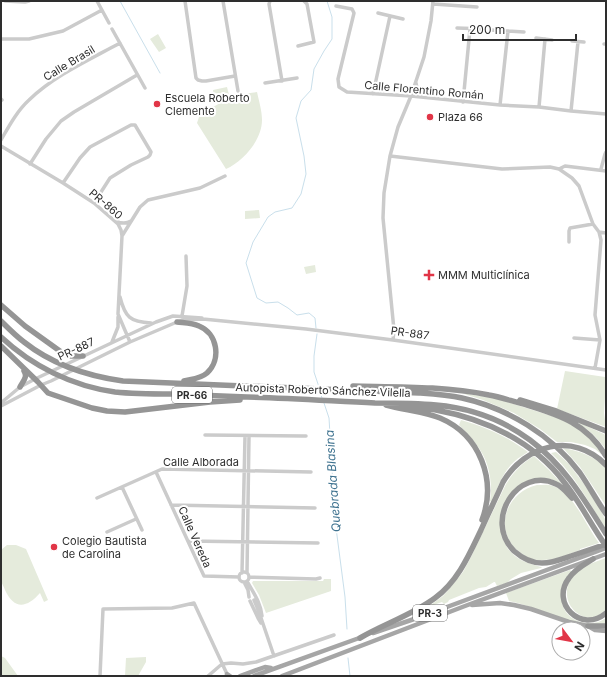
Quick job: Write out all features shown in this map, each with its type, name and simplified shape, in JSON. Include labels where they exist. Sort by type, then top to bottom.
[{"type":"highway","points":[[1,305],[25,326],[64,354],[71,356],[83,356]]},
{"type":"highway","name":"Autopista Roberto Sánchez Vilella","points":[[1,321],[24,342],[45,356],[68,368],[92,376],[123,381],[440,394],[484,404],[524,423],[542,435],[557,448],[579,472],[606,514]]},
{"type":"highway","points":[[174,383],[191,380],[207,373],[214,362],[216,353],[213,338],[205,329],[199,325],[177,322]]},
{"type":"highway","name":"Autopista Roberto Sánchez Vilella","points":[[1,337],[33,362],[55,374],[78,383],[100,389],[122,392],[436,405],[458,408],[488,417],[504,424],[543,450],[557,468],[572,481],[606,534]]},
{"type":"highway","points":[[1,346],[48,393],[92,408],[125,412],[266,397]]},
{"type":"highway","points":[[20,387],[26,376],[22,367]]},
{"type":"highway","points":[[341,390],[352,386],[433,388],[508,397],[534,403],[606,431]]},
{"type":"highway","points":[[489,395],[555,414],[574,423],[594,438],[606,456]]},
{"type":"highway","points":[[378,403],[435,410],[464,416],[497,429],[519,440],[557,468],[606,546],[556,561],[541,563],[528,560],[518,554],[510,546],[503,531],[502,523],[504,511],[510,497],[519,489],[534,482],[545,481],[553,483],[560,486],[586,515]]},
{"type":"highway","points":[[378,403],[441,418],[454,426],[469,439],[484,465],[488,487],[488,501],[477,538]]},
{"type":"highway","points":[[360,638],[409,614],[436,598],[457,576],[465,563],[505,479],[516,466],[530,454],[548,447],[568,445],[591,453],[606,465]]},
{"type":"highway","points":[[593,559],[578,569],[568,579],[564,588],[563,599],[570,611],[580,619],[595,619],[606,613]]},
{"type":"highway","points":[[591,626],[606,626]]},
{"type":"main road","name":"PR-3","points":[[254,676],[420,617],[606,546]]},
{"type":"main road","name":"PR-3","points":[[282,676],[464,606],[606,554]]},
{"type":"main road","points":[[464,606],[492,603],[514,605],[566,621]]},
{"type":"main road","points":[[591,628],[595,630],[606,631]]},
{"type":"main road","points":[[240,676],[265,667],[273,668]]},
{"type":"street","points":[[5,1],[29,1]]},
{"type":"street","points":[[97,1],[109,23]]},
{"type":"street","points":[[185,1],[196,78],[202,82],[234,76]]},
{"type":"street","points":[[223,1],[234,76],[238,91]]},
{"type":"street","points":[[270,1],[269,4],[282,81]]},
{"type":"street","points":[[298,46],[314,42],[307,4],[304,1]]},
{"type":"street","points":[[393,340],[394,330],[383,218],[384,193],[390,156],[398,127],[416,83],[424,57],[433,2],[477,7]]},
{"type":"street","name":"Calle Florentino Román","points":[[336,6],[352,10],[354,13],[338,79],[339,87],[347,92],[606,113]]},
{"type":"street","points":[[1,39],[29,39],[63,31],[102,10]]},
{"type":"street","points":[[378,13],[403,19]]},
{"type":"street","points":[[373,94],[390,16]]},
{"type":"street","points":[[457,28],[485,29]]},
{"type":"street","points":[[112,29],[145,88]]},
{"type":"street","points":[[463,102],[470,29]]},
{"type":"street","points":[[491,30],[524,32]]},
{"type":"street","points":[[500,105],[508,31]]},
{"type":"street","points":[[536,38],[552,40]]},
{"type":"street","points":[[539,107],[544,39]]},
{"type":"street","points":[[572,41],[584,42]]},
{"type":"street","points":[[571,111],[578,42]]},
{"type":"street","name":"Calle Brasil","points":[[1,140],[17,114],[28,101],[51,82],[120,43]]},
{"type":"street","points":[[30,164],[46,139],[61,121],[137,75]]},
{"type":"street","points":[[266,83],[297,78]]},
{"type":"street","points":[[416,83],[418,93],[423,98]]},
{"type":"street","points":[[63,183],[80,158],[90,148],[130,125],[135,125],[151,152],[150,155],[110,178],[94,203]]},
{"type":"street","name":"PR-860","points":[[1,146],[94,203],[118,224],[122,236],[118,314],[130,342]]},
{"type":"street","points":[[601,169],[606,152]]},
{"type":"street","points":[[390,156],[502,169],[550,167],[559,169],[572,178],[579,186],[593,224],[599,232],[601,240],[595,315],[600,340],[596,368]]},
{"type":"street","points":[[559,169],[565,166],[606,170]]},
{"type":"street","points":[[122,236],[140,207],[148,200],[200,188],[225,176]]},
{"type":"street","points":[[114,220],[124,224],[132,220]]},
{"type":"street","points":[[569,242],[570,228],[593,224]]},
{"type":"street","points":[[599,232],[606,233]]},
{"type":"street","points":[[600,248],[606,249]]},
{"type":"street","points":[[182,316],[187,286],[186,256]]},
{"type":"street","points":[[119,294],[122,305],[132,320],[137,322],[152,323]]},
{"type":"street","points":[[111,342],[118,327],[118,314]]},
{"type":"street","name":"PR-887","points":[[1,404],[20,387],[152,323],[173,316],[199,317],[211,320]]},
{"type":"street","name":"PR-887","points":[[1,404],[130,342],[183,320],[203,319],[306,329],[606,370]]},
{"type":"street","points":[[574,338],[600,340]]},
{"type":"street","points":[[205,434],[306,436]]},
{"type":"street","points":[[244,573],[247,436]]},
{"type":"street","name":"Calle Alborada","points":[[97,498],[162,469],[311,472]]},
{"type":"street","name":"Calle Vereda","points":[[156,472],[204,576],[239,577]]},
{"type":"street","points":[[122,487],[142,530]]},
{"type":"street","points":[[171,505],[315,508]]},
{"type":"street","points":[[107,532],[136,519]]},
{"type":"street","points":[[188,541],[318,543]]},
{"type":"street","points":[[244,573],[240,574],[239,577],[241,581],[245,582],[252,597],[258,618],[263,625]]},
{"type":"street","points":[[244,573],[249,575],[249,577],[320,578]]},
{"type":"street","points":[[245,582],[249,577]]},
{"type":"street","points":[[245,582],[252,597]]},
{"type":"street","points":[[252,597],[256,595],[262,611],[263,625],[274,656]]},
{"type":"street","points":[[100,676],[104,609],[172,608],[194,603],[228,675]]},
{"type":"street","points":[[208,676],[222,664],[243,664],[256,662],[334,635]]},
{"type":"green space","points":[[158,34],[166,48],[159,52],[150,39]]},
{"type":"green space","points":[[227,87],[229,95],[214,98],[213,90]]},
{"type":"green space","points":[[257,92],[262,117],[259,135],[245,156],[226,169],[197,123],[200,114],[235,95]]},
{"type":"green space","points":[[259,210],[260,218],[245,219],[245,211]]},
{"type":"green space","points":[[315,265],[316,272],[306,274],[304,267]]},
{"type":"green space","points":[[565,371],[605,377],[604,413],[606,427],[557,409]]},
{"type":"green space","points":[[461,393],[495,398],[558,418],[580,429],[596,444],[601,454],[595,449],[585,445],[571,442],[557,442],[540,429],[514,413],[483,400]]},
{"type":"green space","points":[[461,420],[496,433],[528,452],[507,470],[491,502],[491,486],[487,464],[476,444],[459,425]]},
{"type":"green space","points":[[578,422],[606,435],[606,450],[594,435]]},
{"type":"green space","points":[[563,448],[597,460],[606,468],[606,506],[580,467]]},
{"type":"green space","points":[[556,452],[568,463],[598,505],[606,521],[606,529],[574,479],[551,453]]},
{"type":"green space","points":[[534,456],[562,484],[551,479],[545,479],[522,484],[501,512],[500,525],[502,538],[508,549],[515,556],[528,563],[542,567],[521,573],[507,583],[497,586],[494,582],[486,587],[479,588],[449,600],[444,604],[442,602],[428,607],[443,596],[463,572],[506,484],[518,468]]},
{"type":"green space","points":[[537,485],[553,486],[567,495],[599,543],[549,560],[534,560],[524,555],[514,547],[508,537],[505,527],[506,516],[516,497],[525,490]]},
{"type":"green space","points":[[7,545],[16,545],[26,549],[48,600],[44,602],[40,593],[26,604],[21,605],[12,601],[1,581],[1,550]]},
{"type":"green space","points":[[606,558],[606,609],[597,616],[588,617],[579,615],[572,608],[568,600],[567,590],[571,579],[580,569]]},
{"type":"green space","points":[[570,570],[572,572],[562,602],[564,609],[568,614],[578,621],[571,621],[509,601],[506,593]]},
{"type":"green space","points":[[324,579],[331,579],[331,591],[266,613],[259,595],[252,583],[253,581],[323,581]]},
{"type":"green space","points":[[606,618],[606,624],[591,624],[591,623]]},
{"type":"green space","points":[[1,656],[5,658],[18,676],[1,676]]},
{"type":"green space","points":[[146,657],[146,662],[138,676],[125,676],[126,658]]},
{"type":"waterway","points":[[120,1],[160,73]]},
{"type":"waterway","name":"Quebrada Blasina","points":[[316,328],[315,318],[309,313],[297,315],[278,302],[266,303],[257,298],[246,263],[253,242],[268,217],[275,212],[292,208],[301,194],[306,174],[296,118],[301,101],[311,90],[314,69],[332,39],[332,17],[327,1]]},
{"type":"waterway","name":"Quebrada Blasina","points":[[317,334],[314,356],[314,372],[319,387]]},
{"type":"waterway","name":"Quebrada Blasina","points":[[320,392],[322,398]]},
{"type":"waterway","name":"Quebrada Blasina","points":[[324,403],[329,418],[335,520],[345,597],[347,629]]},
{"type":"waterway","name":"Quebrada Blasina","points":[[348,658],[350,676]]},
{"type":"place","name":"Escuela Roberto Clemente","points":[[157,104]]},
{"type":"place","name":"Plaza 66","points":[[430,117]]},
{"type":"place","name":"MMM Multiclínica","points":[[429,275]]},
{"type":"place","name":"Colegio Bautista de Carolina","points":[[54,547]]}]
